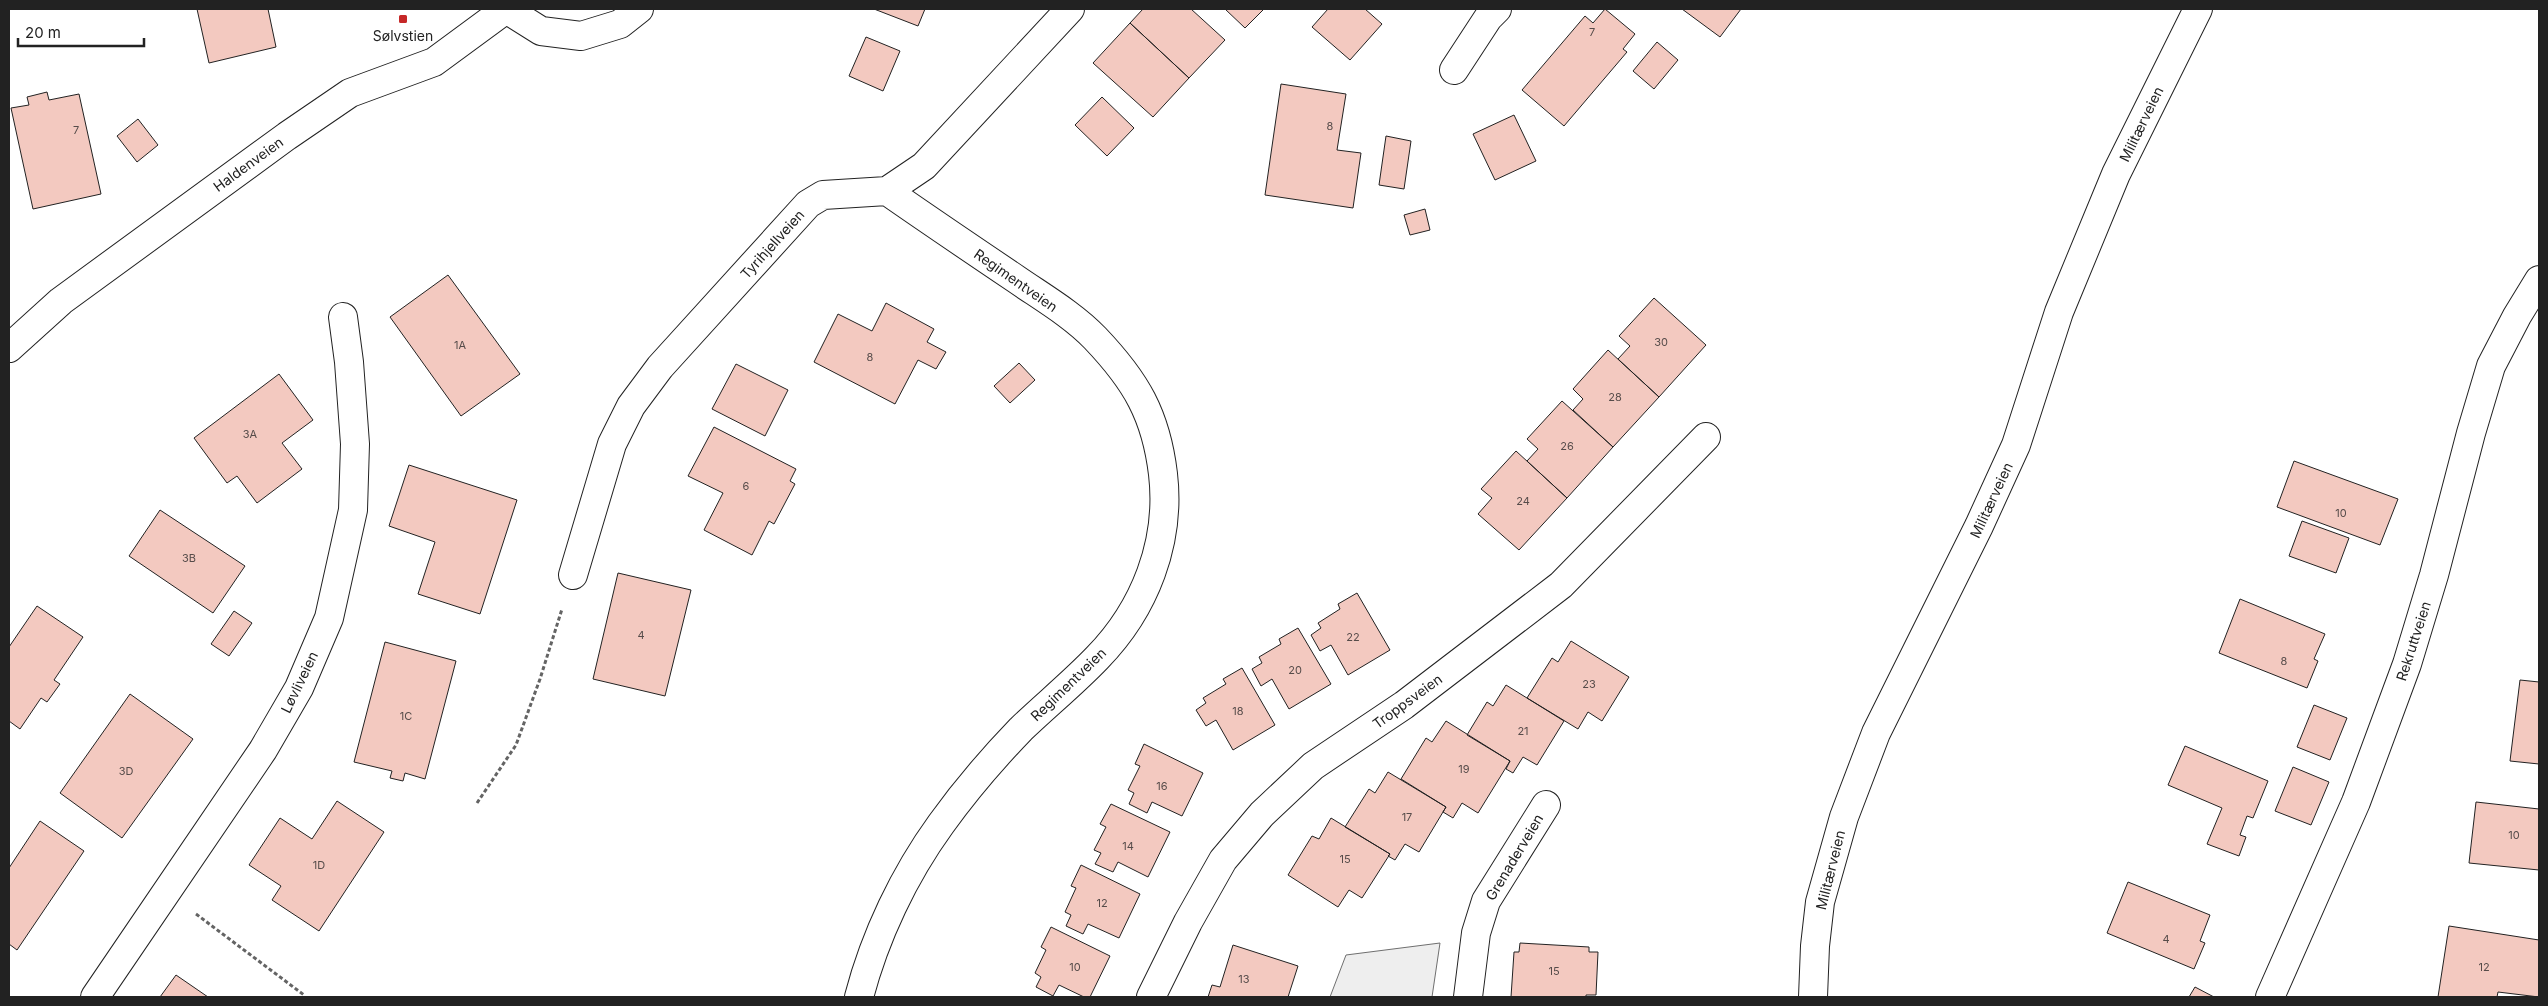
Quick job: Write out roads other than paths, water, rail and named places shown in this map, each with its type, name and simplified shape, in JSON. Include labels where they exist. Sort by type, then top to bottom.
[{"type":"street","points":[[506,9],[541,31],[581,36],[620,24],[639,9]]},
{"type":"street","name":"Haldenveien","points":[[9,348],[61,301],[303,125],[350,93],[434,62],[506,9]]},
{"type":"street","points":[[887,191],[924,166],[1070,9]]},
{"type":"street","points":[[1454,70],[1488,18],[1497,9]]},
{"type":"street","name":"Militærveien","points":[[1813,997],[1815,946],[1820,902],[1844,817],[1869,752],[2016,445],[2059,312],[2112,184],[2198,9]]},
{"type":"street","name":"Tyrihjellveien","points":[[573,575],[612,444],[631,406],[660,367],[808,204],[823,195],[887,191]]},
{"type":"street","name":"Regimentveien","points":[[859,997],[883,930],[911,869],[941,823],[1019,731],[1099,657],[1127,620],[1150,579],[1161,542],[1166,498],[1160,447],[1147,406],[1122,369],[1093,336],[1053,305],[887,191]]},
{"type":"street","name":"Rekruttveien","points":[[2270,997],[2356,802],[2407,664],[2434,575],[2471,433],[2491,366],[2517,316],[2539,280]]},
{"type":"street","name":"Løvliveien","points":[[95,997],[263,750],[300,688],[329,618],[354,510],[355,444],[350,362],[343,317]]},
{"type":"street","name":"Troppsveien","points":[[1151,997],[1188,922],[1223,860],[1262,814],[1313,766],[1404,705],[1561,585],[1706,437]]},
{"type":"street","name":"Grenaderveien","points":[[1468,997],[1476,934],[1486,901],[1546,805]]},
{"type":"place","name":"Sølvstien","points":[[403,19]]}]
